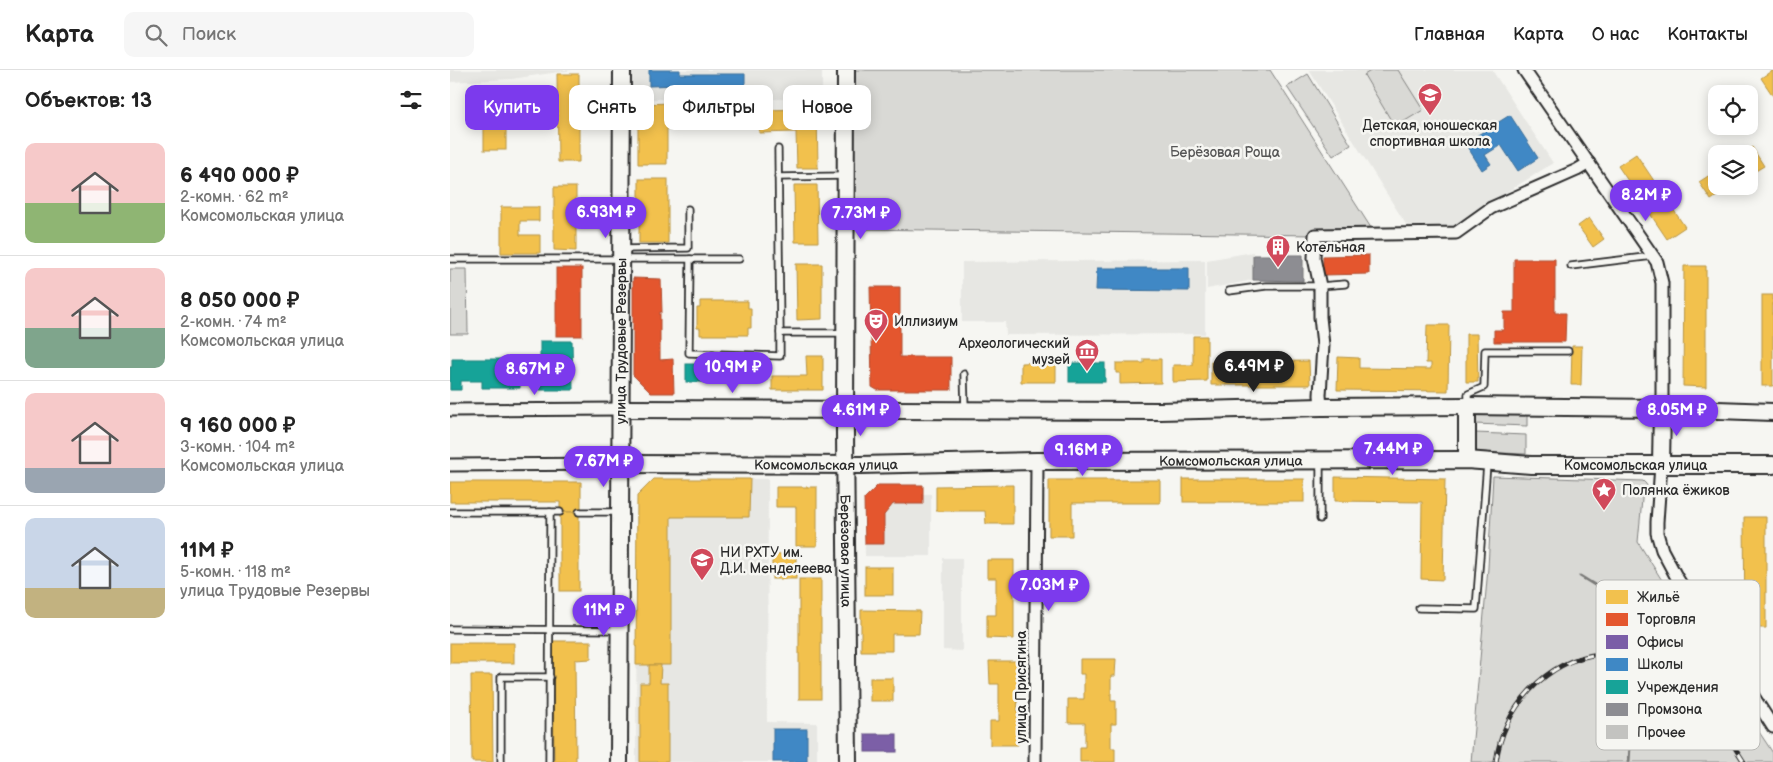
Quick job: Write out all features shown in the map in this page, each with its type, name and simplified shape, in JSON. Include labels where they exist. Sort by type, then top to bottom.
[{"type":"main road","name":"улица Трудовые Резервы","points":[[618,762],[622,70]]},
{"type":"main road","name":"Берёзовая улица","points":[[846,70],[848,762]]},
{"type":"main road","points":[[620,408],[1160,411],[1468,406],[1662,408],[1773,412]]},
{"type":"main road","points":[[1466,460],[1468,406]]},
{"type":"main road","points":[[1661,465],[1662,408]]},
{"type":"main road","name":"Комсомольская улица","points":[[620,464],[846,465],[1466,460],[1531,464],[1773,465]]},
{"type":"street","points":[[1524,70],[1657,262],[1662,283],[1662,408]]},
{"type":"street","points":[[1321,407],[1323,346],[1320,317],[1320,286],[1314,258],[1315,235],[1456,233],[1491,208],[1589,163]]},
{"type":"street","points":[[450,410],[620,408]]},
{"type":"street","name":"улица Присягина","points":[[1035,762],[1037,462]]},
{"type":"street","name":"Комсомольская улица","points":[[450,465],[620,464]]},
{"type":"street","points":[[1661,465],[1658,533],[1662,550],[1678,580]]},
{"type":"street","points":[[1760,707],[1773,727]]},
{"type":"lane","points":[[690,259],[689,353],[780,356],[778,149]]},
{"type":"lane","points":[[778,178],[846,176]]},
{"type":"lane","points":[[450,259],[622,254],[688,248],[688,208]]},
{"type":"lane","points":[[622,254],[690,259],[739,260]]},
{"type":"lane","points":[[1571,266],[1653,256]]},
{"type":"lane","points":[[1229,291],[1266,286],[1345,284]]},
{"type":"lane","points":[[780,333],[846,333]]},
{"type":"lane","points":[[1468,406],[1468,394],[1484,387],[1485,351],[1568,352]]},
{"type":"lane","points":[[964,374],[965,411]]},
{"type":"lane","points":[[1320,460],[1320,519]]},
{"type":"lane","points":[[1419,608],[1476,610],[1487,462]]},
{"type":"lane","points":[[450,512],[560,512]]},
{"type":"lane","points":[[550,512],[550,762]]},
{"type":"lane","points":[[579,512],[620,512]]},
{"type":"lane","points":[[450,629],[619,630]]},
{"type":"lane","points":[[501,762],[501,677],[550,677]]},
{"type":"shaded area","points":[[450,70],[573,70],[511,79],[450,82]]},
{"type":"shaded area","points":[[627,70],[822,70],[822,85],[783,85],[783,99],[773,99],[773,85],[664,85],[664,99],[654,99],[654,85],[627,85]]},
{"type":"shaded area","name":"Детская, юношеская спортивная школа","points":[[1309,70],[1492,70],[1553,163],[1452,227],[1407,226]]},
{"type":"shaded area","points":[[1253,252],[1253,280],[1207,289],[1207,260]]},
{"type":"shaded area","points":[[1205,260],[1205,334],[1006,335],[1005,322],[962,322],[962,262]]},
{"type":"shaded area","name":"НИ РХТУ им. Д.И. Менделеева","points":[[654,479],[768,479],[767,722],[817,723],[817,762],[636,762],[637,496]]},
{"type":"shaded area","points":[[878,485],[923,485],[923,494],[931,494],[931,556],[865,556],[864,499]]},
{"type":"shaded area","points":[[943,558],[962,558],[962,651],[943,650]]},
{"type":"green space","name":"Берёзовая Роща","points":[[850,70],[1270,70],[1373,231],[1315,235],[851,229],[850,130],[871,130],[871,85],[850,85]]},
{"type":"green space","points":[[1372,70],[1398,70],[1423,110],[1395,127],[1364,75]]},
{"type":"green space","points":[[1308,74],[1351,145],[1333,156],[1287,87]]},
{"type":"green space","points":[[450,269],[467,269],[468,334],[450,334]]},
{"type":"green space","points":[[1481,412],[1527,413],[1527,426],[1474,424],[1474,415]]},
{"type":"green space","points":[[1475,433],[1526,435],[1526,454],[1477,452],[1475,450]]},
{"type":"green space","points":[[1493,476],[1643,481],[1647,486],[1643,489],[1638,542],[1662,580],[1596,580],[1596,750],[1760,750],[1760,733],[1773,753],[1773,762],[1471,762],[1488,568]]},
{"type":"building: Жильё","points":[[1773,70],[1773,96],[1761,78]]},
{"type":"building: Жильё","points":[[557,74],[579,74],[579,85],[569,85],[569,130],[579,130],[579,162],[558,162],[559,85],[557,85]]},
{"type":"building: Жильё","points":[[664,103],[664,130],[667,130],[667,164],[638,164],[638,130],[654,130],[654,104]]},
{"type":"building: Жильё","points":[[773,110],[783,110],[783,130],[817,130],[818,168],[797,168],[796,132],[759,133],[759,130],[773,130]]},
{"type":"building: Жильё","points":[[484,130],[506,130],[506,150],[484,150]]},
{"type":"building: Жильё","points":[[1636,154],[1685,227],[1667,239],[1618,166]]},
{"type":"building: Жильё","points":[[1758,156],[1764,166],[1758,170]]},
{"type":"building: Жильё","points":[[1708,176],[1708,195],[1718,195],[1711,200],[1699,182]]},
{"type":"building: Жильё","points":[[639,179],[668,179],[668,243],[639,243]]},
{"type":"building: Жильё","points":[[794,185],[817,185],[818,242],[795,242]]},
{"type":"building: Жильё","points":[[554,187],[576,187],[576,251],[554,250]]},
{"type":"building: Жильё","points":[[501,207],[539,207],[539,221],[520,221],[520,235],[540,235],[540,253],[501,253]]},
{"type":"building: Жильё","points":[[1589,218],[1604,239],[1593,247],[1578,226]]},
{"type":"building: Жильё","points":[[796,264],[822,264],[822,319],[797,320]]},
{"type":"building: Жильё","points":[[1684,266],[1706,266],[1706,387],[1683,386]]},
{"type":"building: Жильё","points":[[1762,295],[1773,295],[1773,386],[1762,386]]},
{"type":"building: Жильё","points":[[700,301],[748,301],[748,308],[751,308],[751,328],[748,328],[748,335],[700,335],[700,328],[697,328],[697,308],[700,308]]},
{"type":"building: Жильё","points":[[1427,325],[1449,325],[1448,391],[1337,390],[1338,357],[1359,358],[1359,368],[1431,369],[1431,363],[1426,363]]},
{"type":"building: Жильё","points":[[1466,334],[1477,334],[1478,382],[1466,382]]},
{"type":"building: Жильё","points":[[1193,336],[1207,336],[1207,381],[1173,382],[1173,365],[1193,365]]},
{"type":"building: Жильё","points":[[1572,346],[1582,346],[1581,385],[1571,385]]},
{"type":"building: Жильё","points":[[806,356],[823,356],[823,390],[772,390],[772,376],[807,376]]},
{"type":"building: Жильё","points":[[1144,359],[1161,359],[1161,383],[1120,384],[1120,373],[1116,373],[1116,363],[1144,363]]},
{"type":"building: Жильё","points":[[1309,361],[1310,385],[1211,385],[1211,362]]},
{"type":"building: Жильё","points":[[1056,362],[1056,382],[1021,382],[1021,363]]},
{"type":"building: Жильё","points":[[1335,477],[1445,479],[1443,580],[1421,579],[1422,502],[1335,501]]},
{"type":"building: Жильё","points":[[654,479],[750,479],[749,517],[671,517],[671,665],[636,665],[637,496]]},
{"type":"building: Жильё","points":[[1183,479],[1304,479],[1304,502],[1183,502]]},
{"type":"building: Жильё","points":[[1049,480],[1160,480],[1160,503],[1072,503],[1072,536],[1049,536]]},
{"type":"building: Жильё","points":[[450,482],[581,482],[581,512],[560,512],[560,502],[450,502]]},
{"type":"building: Жильё","points":[[1013,485],[1013,524],[986,524],[985,511],[936,511],[936,486]]},
{"type":"building: Жильё","points":[[776,487],[817,487],[817,546],[796,546],[796,507],[776,507]]},
{"type":"building: Жильё","points":[[560,512],[579,512],[579,591],[560,591]]},
{"type":"building: Жильё","points":[[1744,517],[1766,517],[1766,628],[1760,628],[1760,580],[1745,580]]},
{"type":"building: Жильё","points":[[772,554],[796,554],[796,579],[772,579]]},
{"type":"building: Жильё","points":[[987,560],[1014,560],[1014,639],[987,638],[987,615],[996,615],[996,578],[987,578]]},
{"type":"building: Жильё","points":[[865,567],[893,567],[893,595],[865,595]]},
{"type":"building: Жильё","points":[[799,579],[821,579],[821,699],[799,699]]},
{"type":"building: Жильё","points":[[861,610],[920,611],[919,634],[892,634],[892,651],[861,651]]},
{"type":"building: Жильё","points":[[553,641],[591,641],[591,659],[575,660],[576,762],[554,762]]},
{"type":"building: Жильё","points":[[450,643],[514,643],[514,663],[450,663]]},
{"type":"building: Жильё","points":[[1080,659],[1116,659],[1115,676],[1111,676],[1111,701],[1116,701],[1116,724],[1111,724],[1111,748],[1115,748],[1115,762],[1080,762],[1080,747],[1085,747],[1085,723],[1068,723],[1068,699],[1084,699],[1084,674],[1080,674]]},
{"type":"building: Жильё","points":[[989,661],[1017,661],[1018,745],[990,745],[990,721],[999,721],[999,684],[990,684]]},
{"type":"building: Жильё","points":[[649,665],[661,665],[660,683],[668,683],[668,762],[640,762],[640,683],[649,683]]},
{"type":"building: Жильё","points":[[471,675],[492,675],[493,762],[472,762]]},
{"type":"building: Жильё","points":[[870,678],[893,678],[893,701],[870,701]]},
{"type":"building: Торговля","points":[[1369,255],[1369,274],[1323,275],[1323,256]]},
{"type":"building: Торговля","points":[[1514,259],[1555,259],[1555,313],[1566,313],[1565,342],[1494,342],[1494,330],[1504,330],[1504,312],[1514,312]]},
{"type":"building: Торговля","points":[[556,268],[582,268],[582,336],[556,336]]},
{"type":"building: Торговля","points":[[633,278],[661,279],[660,360],[673,359],[674,393],[651,393],[633,375]]},
{"type":"building: Торговля","points":[[870,287],[900,287],[900,357],[951,357],[951,390],[877,390],[872,387]]},
{"type":"building: Торговля","points":[[878,485],[923,485],[923,504],[893,504],[884,515],[884,544],[865,544],[864,499]]},
{"type":"building: Офисы","points":[[865,734],[897,734],[897,752],[865,752]]},
{"type":"building: Школы","points":[[649,70],[680,70],[680,74],[745,74],[745,85],[649,85]]},
{"type":"building: Школы","points":[[1510,115],[1538,158],[1518,171],[1501,145],[1485,155],[1491,164],[1482,170],[1465,143]]},
{"type":"building: Школы","points":[[1097,268],[1189,268],[1189,291],[1096,290]]},
{"type":"building: Школы","points":[[773,729],[807,729],[807,762],[773,762]]},
{"type":"building: Учреждения","points":[[540,341],[572,341],[573,390],[540,390],[540,381],[520,381],[520,388],[482,388],[482,381],[461,381],[461,390],[450,390],[452,359],[540,359]]},
{"type":"building: Учреждения","name":"Археологический музей","points":[[1069,363],[1105,363],[1105,382],[1069,382]]},
{"type":"building: Учреждения","points":[[686,364],[750,364],[750,382],[686,382]]},
{"type":"building: Промзона","name":"Котельная","points":[[1253,255],[1303,255],[1303,281],[1253,280]]},
{"type":"waterway","points":[[1580,576],[1596,586]]},
{"type":"waterway","points":[[1629,762],[1630,750]]},
{"type":"railway","points":[[1496,762],[1500,742],[1507,724],[1517,706],[1530,690],[1562,666],[1580,658],[1596,655]]},
{"type":"railway","points":[[1736,750],[1744,762]]},
{"type":"place","name":"Детская, юношеская спортивная школа","points":[[1430,116]]},
{"type":"place","name":"Котельная","points":[[1278,268]]},
{"type":"place","name":"Иллизиум","points":[[876,342]]},
{"type":"place","name":"Археологический музей","points":[[1087,372]]},
{"type":"place","name":"Полянка ёжиков","points":[[1604,511]]},
{"type":"place","name":"НИ РХТУ им. Д.И. Менделеева","points":[[702,581]]}]
